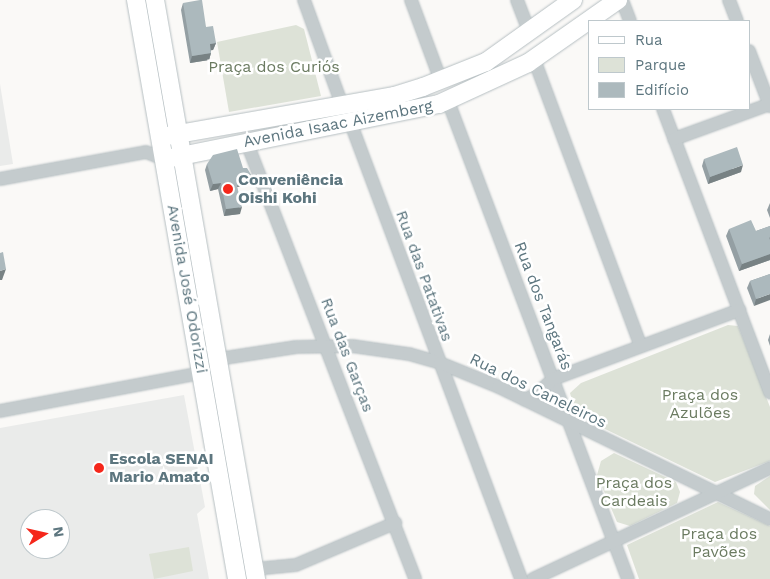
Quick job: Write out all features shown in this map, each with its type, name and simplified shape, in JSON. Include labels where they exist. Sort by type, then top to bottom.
[{"type":"main road","name":"Avenida José Odorizzi","points":[[136,0],[237,579]]},
{"type":"main road","name":"Avenida José Odorizzi","points":[[155,0],[256,576]]},
{"type":"main road","name":"Avenida Isaac Aizemberg","points":[[159,138],[394,96],[441,81],[486,62],[573,0]]},
{"type":"main road","name":"Avenida Isaac Aizemberg","points":[[590,20],[618,0]]},
{"type":"main road","name":"Avenida Isaac Aizemberg","points":[[164,159],[351,124],[448,101],[534,59],[588,21]]},
{"type":"street","points":[[304,0],[342,105]]},
{"type":"street","points":[[410,0],[441,81]]},
{"type":"street","points":[[517,0],[529,32]]},
{"type":"street","points":[[622,0],[630,20]]},
{"type":"street","points":[[729,0],[738,20]]},
{"type":"street","points":[[674,139],[770,105],[750,54]]},
{"type":"street","points":[[534,59],[641,346]]},
{"type":"street","name":"Rua dos Tangarás","points":[[448,101],[628,579]]},
{"type":"street","points":[[663,110],[770,392]]},
{"type":"street","name":"Rua das Patativas","points":[[351,124],[521,579]]},
{"type":"street","points":[[146,152],[159,138]]},
{"type":"street","name":"Rua das Garças","points":[[247,143],[415,579]]},
{"type":"street","points":[[0,179],[146,152],[164,159]]},
{"type":"street","points":[[525,400],[536,394],[553,379],[740,310]]},
{"type":"street","name":"Rua dos Caneleiros","points":[[218,358],[324,345],[376,349],[440,363],[525,400],[770,519]]},
{"type":"street","points":[[0,411],[202,373]]},
{"type":"street","points":[[533,579],[770,468]]},
{"type":"street","points":[[256,576],[296,564],[395,523]]},
{"type":"shaded area","points":[[0,84],[13,164],[0,166]]},
{"type":"shaded area","name":"Escola SENAI Mario Amato","points":[[184,395],[205,507],[197,514],[209,579],[0,579],[0,428]]},
{"type":"green space","name":"Praça dos Curiós","points":[[296,25],[304,29],[321,96],[229,112],[217,42]]},
{"type":"green space","name":"Praça dos Azulões","points":[[728,325],[738,326],[770,407],[770,461],[715,482],[576,415],[570,393],[581,383]]},
{"type":"green space","name":"Praça dos Cardeais","points":[[614,453],[676,482],[680,492],[677,503],[630,526],[617,522],[597,475],[601,461]]},
{"type":"green space","points":[[770,476],[770,510],[754,494],[755,486]]},
{"type":"green space","name":"Praça dos Pavões","points":[[718,502],[770,526],[770,579],[639,579],[627,545]]},
{"type":"green space","points":[[189,547],[193,571],[154,579],[149,554]]},
{"type":"building","points":[[202,0],[206,27],[213,26],[216,43],[210,44],[211,53],[192,56],[183,3]]},
{"type":"building","points":[[737,147],[743,165],[710,177],[704,159]]},
{"type":"building","points":[[237,149],[243,168],[247,168],[253,178],[240,180],[237,186],[242,207],[226,209],[221,183],[213,184],[207,164],[213,155]]},
{"type":"building","points":[[751,220],[756,231],[770,226],[770,254],[742,264],[729,229]]},
{"type":"building","points":[[3,252],[6,269],[0,271],[0,253]]},
{"type":"building","points":[[770,274],[770,294],[756,299],[750,281]]},
{"type":"place","name":"Conveniência Oishi Kohi","points":[[228,189]]},
{"type":"place","name":"Escola SENAI Mario Amato","points":[[99,468]]}]
